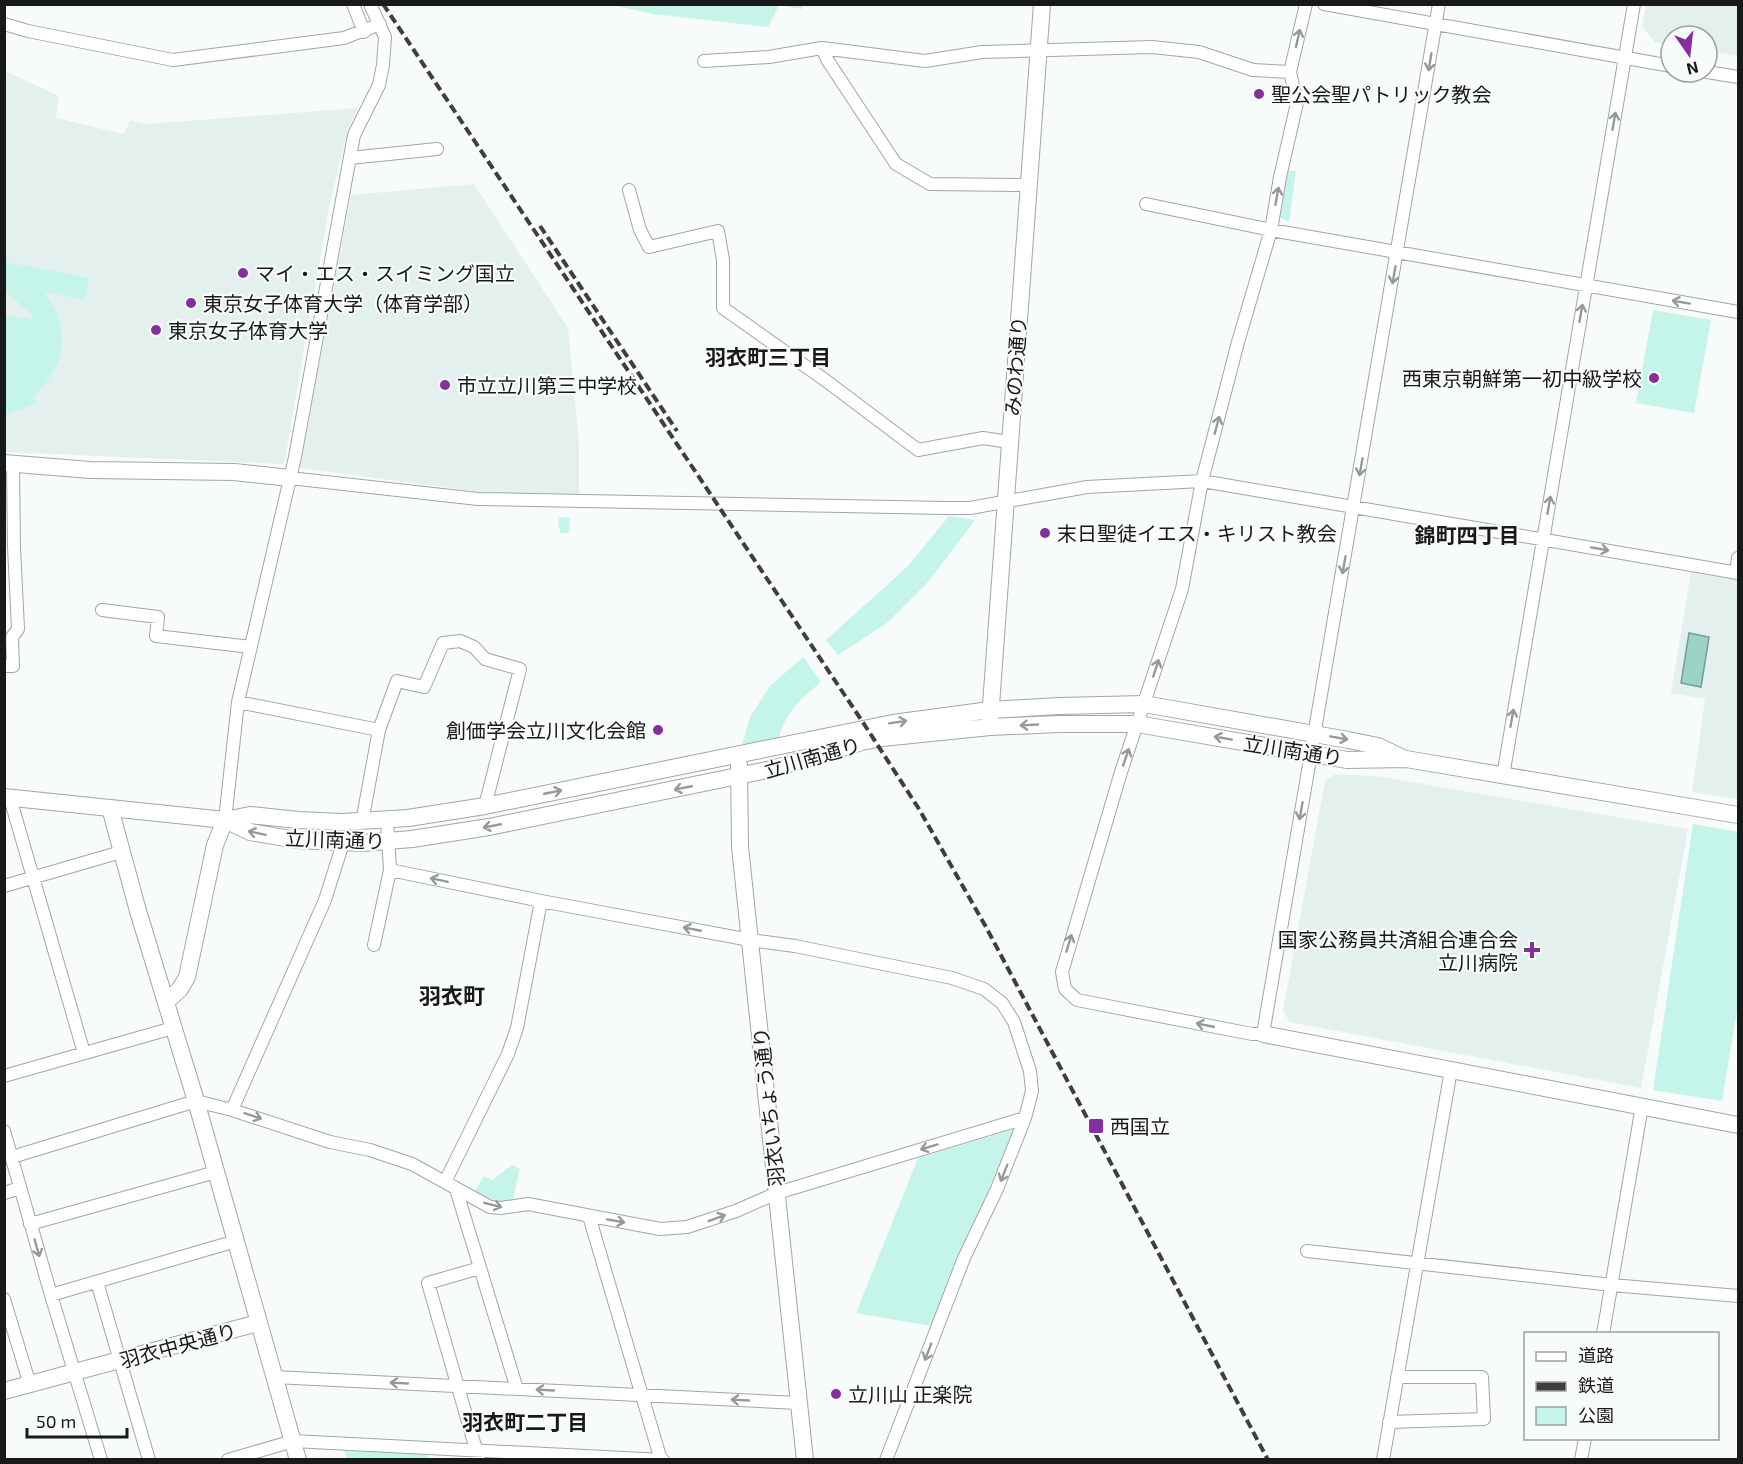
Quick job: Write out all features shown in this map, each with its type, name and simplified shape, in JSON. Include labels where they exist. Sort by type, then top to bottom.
[{"type":"street","points":[[353,4],[364,32]]},
{"type":"street","points":[[167,1001],[180,989],[187,977],[215,845],[225,820],[238,702],[290,478],[316,349],[354,135],[379,85],[386,47],[385,37],[370,4]]},
{"type":"street","name":"みのわ通り","points":[[990,727],[1042,4]]},
{"type":"street","points":[[1306,4],[1290,72],[1297,104],[1280,177],[1271,230],[1238,342],[1202,482],[1182,589],[1137,724],[1062,967],[1065,989],[1077,1000],[1089,1004],[1252,1034],[1263,1034],[1738,1125]]},
{"type":"street","points":[[1324,4],[1659,64]]},
{"type":"street","points":[[1263,1034],[1439,4]]},
{"type":"street","points":[[1503,776],[1634,4]]},
{"type":"street","points":[[4,24],[172,60],[344,38],[380,24]]},
{"type":"street","points":[[704,61],[769,57],[822,48],[925,61],[982,52],[1119,47],[1174,48],[1199,52],[1253,70],[1290,72]]},
{"type":"street","points":[[822,48],[828,61],[896,164],[930,184],[1028,185]]},
{"type":"street","points":[[1719,74],[1738,77]]},
{"type":"street","points":[[350,158],[437,148]]},
{"type":"street","points":[[629,190],[640,230],[649,247],[718,231],[723,260],[723,308],[825,380],[918,450],[983,438],[1009,442]]},
{"type":"street","points":[[1146,204],[1271,230],[1738,312]]},
{"type":"street","points":[[4,666],[13,666],[12,637],[18,629],[9,464],[90,470],[234,472],[478,499],[946,508],[970,508],[1087,486],[1202,482],[1737,573],[1738,558]]},
{"type":"street","points":[[102,610],[158,617],[156,636],[251,647]]},
{"type":"street","points":[[362,822],[379,730],[397,681],[424,687],[443,642],[460,641],[474,647],[485,660],[520,669],[485,806]]},
{"type":"street","points":[[238,702],[379,730]]},
{"type":"street","name":"立川南通り","points":[[7,798],[225,820],[250,815],[298,820],[362,822],[387,820],[485,806],[893,723],[990,710],[1059,706],[1144,704],[1378,746],[1406,759]]},
{"type":"street","name":"立川南通り","points":[[225,820],[250,832],[296,840],[343,843],[388,841],[489,827],[772,770],[862,742],[897,736],[990,727],[1059,724],[1137,724],[1347,760],[1406,759],[1738,815]]},
{"type":"street","name":"羽衣いちょう通り","points":[[738,755],[740,847],[805,1460]]},
{"type":"street","points":[[7,798],[84,1053]]},
{"type":"street","points":[[110,808],[258,1323]]},
{"type":"street","points":[[374,945],[390,870],[387,820]]},
{"type":"street","points":[[232,1110],[326,900],[343,843]]},
{"type":"street","points":[[4,886],[121,852]]},
{"type":"street","points":[[390,870],[942,976],[984,989],[1002,1003],[1014,1022],[1030,1071],[1032,1091],[1025,1118],[997,1189],[964,1258],[886,1460]]},
{"type":"street","points":[[445,1182],[508,1054],[517,1028],[542,901]]},
{"type":"street","points":[[4,1076],[173,1028]]},
{"type":"street","points":[[1383,1460],[1451,1070]]},
{"type":"street","points":[[12,1157],[196,1101],[232,1110],[330,1142],[370,1150],[412,1164],[489,1206],[501,1208],[528,1204],[660,1229],[687,1227],[736,1211],[777,1192],[1025,1118]]},
{"type":"street","points":[[1603,1332],[1642,1107]]},
{"type":"street","points":[[4,1131],[101,1460]]},
{"type":"street","points":[[30,1224],[216,1172]]},
{"type":"street","points":[[4,1193],[20,1188]]},
{"type":"street","points":[[456,1189],[517,1389]]},
{"type":"street","points":[[228,1460],[293,1441],[477,1455],[661,1459],[589,1216]]},
{"type":"street","points":[[51,1295],[236,1241]]},
{"type":"street","points":[[1307,1251],[1612,1285],[1738,1296]]},
{"type":"street","points":[[477,1455],[428,1283],[480,1268]]},
{"type":"street","points":[[97,1282],[149,1460]]},
{"type":"street","points":[[4,1299],[30,1385]]},
{"type":"street","name":"羽衣中央通り","points":[[4,1391],[258,1323],[298,1460]]},
{"type":"street","points":[[274,1377],[799,1402]]},
{"type":"street","points":[[1389,1422],[1484,1419],[1482,1377],[1397,1377]]},
{"type":"street","points":[[1581,1460],[1585,1440]]},
{"type":"shaded area","points":[[1646,5],[1738,5],[1738,56],[1719,53],[1719,24],[1659,24],[1659,43],[1655,42],[1642,26]]},
{"type":"shaded area","name":"東京女子体育大学","points":[[5,71],[59,96],[56,118],[124,134],[130,120],[147,124],[358,108],[347,132],[329,208],[284,464],[5,452]]},
{"type":"shaded area","name":"市立立川第三中学校","points":[[474,184],[568,328],[579,443],[579,494],[489,493],[300,468],[351,195]]},
{"type":"shaded area","points":[[1691,573],[1738,580],[1738,799],[1692,792],[1705,699],[1671,693]]},
{"type":"shaded area","points":[[1689,633],[1709,637],[1701,687],[1681,683]]},
{"type":"shaded area","points":[[1336,774],[1375,776],[1688,829],[1641,1088],[1290,1022],[1283,1011],[1325,781]]},
{"type":"green space","points":[[804,4],[802,9],[779,5],[768,27],[653,14],[612,5]]},
{"type":"green space","points":[[1286,170],[1296,171],[1289,222],[1279,217]]},
{"type":"green space","points":[[5,262],[89,278],[85,300],[44,292],[53,306],[62,333],[59,359],[45,385],[33,397],[36,403],[5,415],[5,316],[32,319],[34,317],[7,292],[5,294]]},
{"type":"green space","points":[[1653,310],[1711,320],[1694,413],[1636,403]]},
{"type":"green space","points":[[949,516],[975,520],[928,582],[887,623],[838,655],[826,640],[907,567]]},
{"type":"green space","points":[[559,518],[570,518],[569,533],[560,533]]},
{"type":"green space","points":[[803,657],[821,682],[790,713],[779,738],[742,745],[750,717],[770,686]]},
{"type":"green space","points":[[1693,824],[1738,832],[1738,1004],[1722,1101],[1653,1090]]},
{"type":"green space","points":[[1015,1129],[931,1326],[856,1313],[918,1158]]},
{"type":"green space","points":[[512,1165],[520,1169],[512,1202],[496,1205],[473,1194],[484,1176],[492,1180]]},
{"type":"green space","points":[[344,1450],[427,1453],[428,1459],[347,1459]]},
{"type":"railway","points":[[383,4],[919,809],[986,927],[1268,1460]]},
{"type":"railway","points":[[540,226],[677,431]]},
{"type":"place","name":"聖公会聖パトリック教会","points":[[1259,94]]},
{"type":"place","name":"マイ・エス・スイミング国立","points":[[243,273]]},
{"type":"place","name":"東京女子体育大学（体育学部）","points":[[191,303]]},
{"type":"place","name":"東京女子体育大学","points":[[156,330]]},
{"type":"place","name":"西東京朝鮮第一初中級学校","points":[[1654,378]]},
{"type":"place","name":"市立立川第三中学校","points":[[445,385]]},
{"type":"place","name":"末日聖徒イエス・キリスト教会","points":[[1045,533]]},
{"type":"place","name":"創価学会立川文化会館","points":[[658,730]]},
{"type":"place","name":"国家公務員共済組合連合会 立川病院","points":[[1532,950]]},
{"type":"place","name":"西国立","points":[[1096,1126]]},
{"type":"place","name":"立川山 正楽院","points":[[836,1394]]},
{"type":"district","name":"羽衣町三丁目","points":[[768,356]]},
{"type":"district","name":"錦町四丁目","points":[[1467,534]]},
{"type":"district","name":"羽衣町","points":[[452,995]]},
{"type":"district","name":"羽衣町二丁目","points":[[525,1421]]}]
